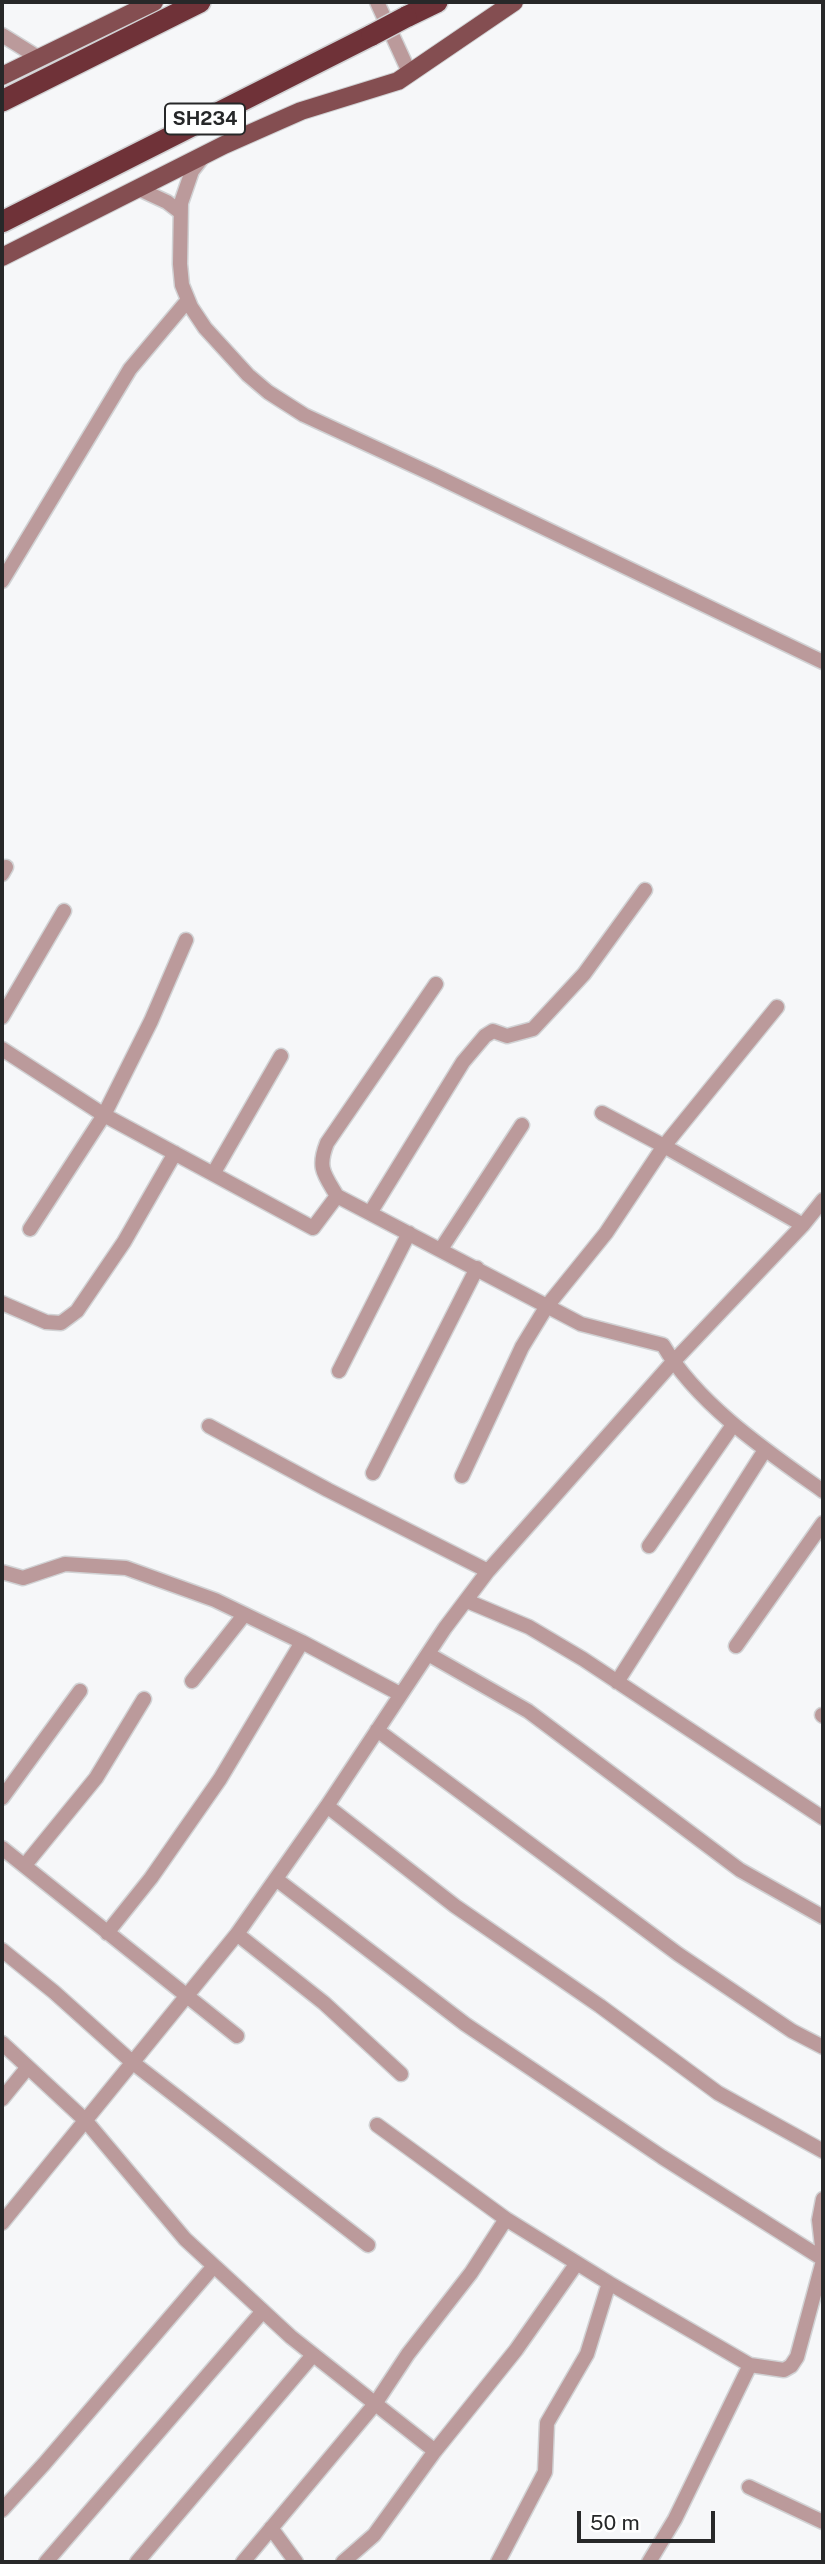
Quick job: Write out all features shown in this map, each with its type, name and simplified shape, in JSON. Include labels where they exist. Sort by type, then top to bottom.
[{"type":"highway","points":[[2,101],[200,2]]},
{"type":"highway","name":"SH234","points":[[2,222],[436,2]]},
{"type":"main road","points":[[2,76],[154,2]]},
{"type":"main road","points":[[2,257],[301,111],[384,87],[410,74],[514,2]]},
{"type":"street","points":[[377,2],[410,74]]},
{"type":"street","points":[[2,35],[39,58]]},
{"type":"street","points":[[203,157],[184,189],[180,212],[182,285],[205,328],[248,374],[281,402],[823,662]]},
{"type":"street","points":[[139,189],[180,212]]},
{"type":"street","points":[[2,581],[130,369],[188,300]]},
{"type":"street","points":[[370,1213],[463,1062],[485,1036],[494,1031],[508,1036],[533,1029],[584,974],[645,890]]},
{"type":"street","points":[[2,1017],[64,911]]},
{"type":"street","points":[[30,1228],[104,1115],[151,1021],[186,940]]},
{"type":"street","points":[[436,984],[327,1143],[321,1169],[337,1196],[581,1324],[663,1345],[673,1362],[733,1425],[823,1492]]},
{"type":"street","points":[[462,1476],[522,1347],[547,1306],[607,1233],[664,1146],[777,1007]]},
{"type":"street","points":[[2,1049],[104,1115],[313,1228],[337,1196]]},
{"type":"street","points":[[213,1174],[281,1056]]},
{"type":"street","points":[[602,1113],[803,1225]]},
{"type":"street","points":[[441,1249],[522,1125]]},
{"type":"street","points":[[2,1303],[46,1322],[61,1323],[77,1311],[124,1241],[175,1153]]},
{"type":"street","points":[[2,2223],[237,1934],[327,1806],[400,1694],[488,1571],[673,1362],[803,1225],[823,1200]]},
{"type":"street","points":[[340,1371],[409,1233]]},
{"type":"street","points":[[373,1473],[477,1268]]},
{"type":"street","points":[[649,1546],[733,1425]]},
{"type":"street","points":[[209,1426],[488,1571]]},
{"type":"street","points":[[617,1682],[765,1450]]},
{"type":"street","points":[[736,1646],[823,1523]]},
{"type":"street","points":[[2,1572],[23,1578],[65,1564],[127,1568],[215,1600],[400,1694]]},
{"type":"street","points":[[467,1601],[529,1627],[583,1659],[823,1818]]},
{"type":"street","points":[[192,1681],[244,1615]]},
{"type":"street","points":[[107,1933],[151,1878],[220,1779],[302,1642]]},
{"type":"street","points":[[428,1654],[528,1711],[740,1870],[823,1917]]},
{"type":"street","points":[[2,1798],[80,1691]]},
{"type":"street","points":[[25,1865],[96,1778],[144,1699]]},
{"type":"street","points":[[377,1730],[678,1954],[792,2031],[823,2047]]},
{"type":"street","points":[[327,1806],[455,1906],[719,2092],[823,2151]]},
{"type":"street","points":[[2,1848],[237,2036]]},
{"type":"street","points":[[276,1879],[465,2025],[662,2157],[823,2258]]},
{"type":"street","points":[[237,1934],[324,2003],[401,2074]]},
{"type":"street","points":[[2,1950],[54,1992],[132,2062],[368,2245]]},
{"type":"street","points":[[2,2043],[85,2120],[185,2239],[313,2354],[435,2451]]},
{"type":"street","points":[[2,2099],[28,2067]]},
{"type":"street","points":[[377,2124],[506,2219],[608,2283],[750,2365],[784,2370],[792,2366],[797,2357],[823,2258],[819,2220],[823,2199]]},
{"type":"street","points":[[243,2562],[375,2404],[408,2354],[471,2273],[506,2219]]},
{"type":"street","points":[[343,2562],[374,2535],[435,2451],[516,2350],[577,2263]]},
{"type":"street","points":[[2,2510],[214,2266]]},
{"type":"street","points":[[498,2562],[545,2472],[547,2423],[587,2354],[608,2283]]},
{"type":"street","points":[[46,2562],[264,2312]]},
{"type":"street","points":[[137,2562],[313,2354]]},
{"type":"street","points":[[649,2562],[675,2519],[750,2365]]},
{"type":"street","points":[[749,2487],[823,2522]]},
{"type":"street","points":[[271,2528],[296,2562]]}]
